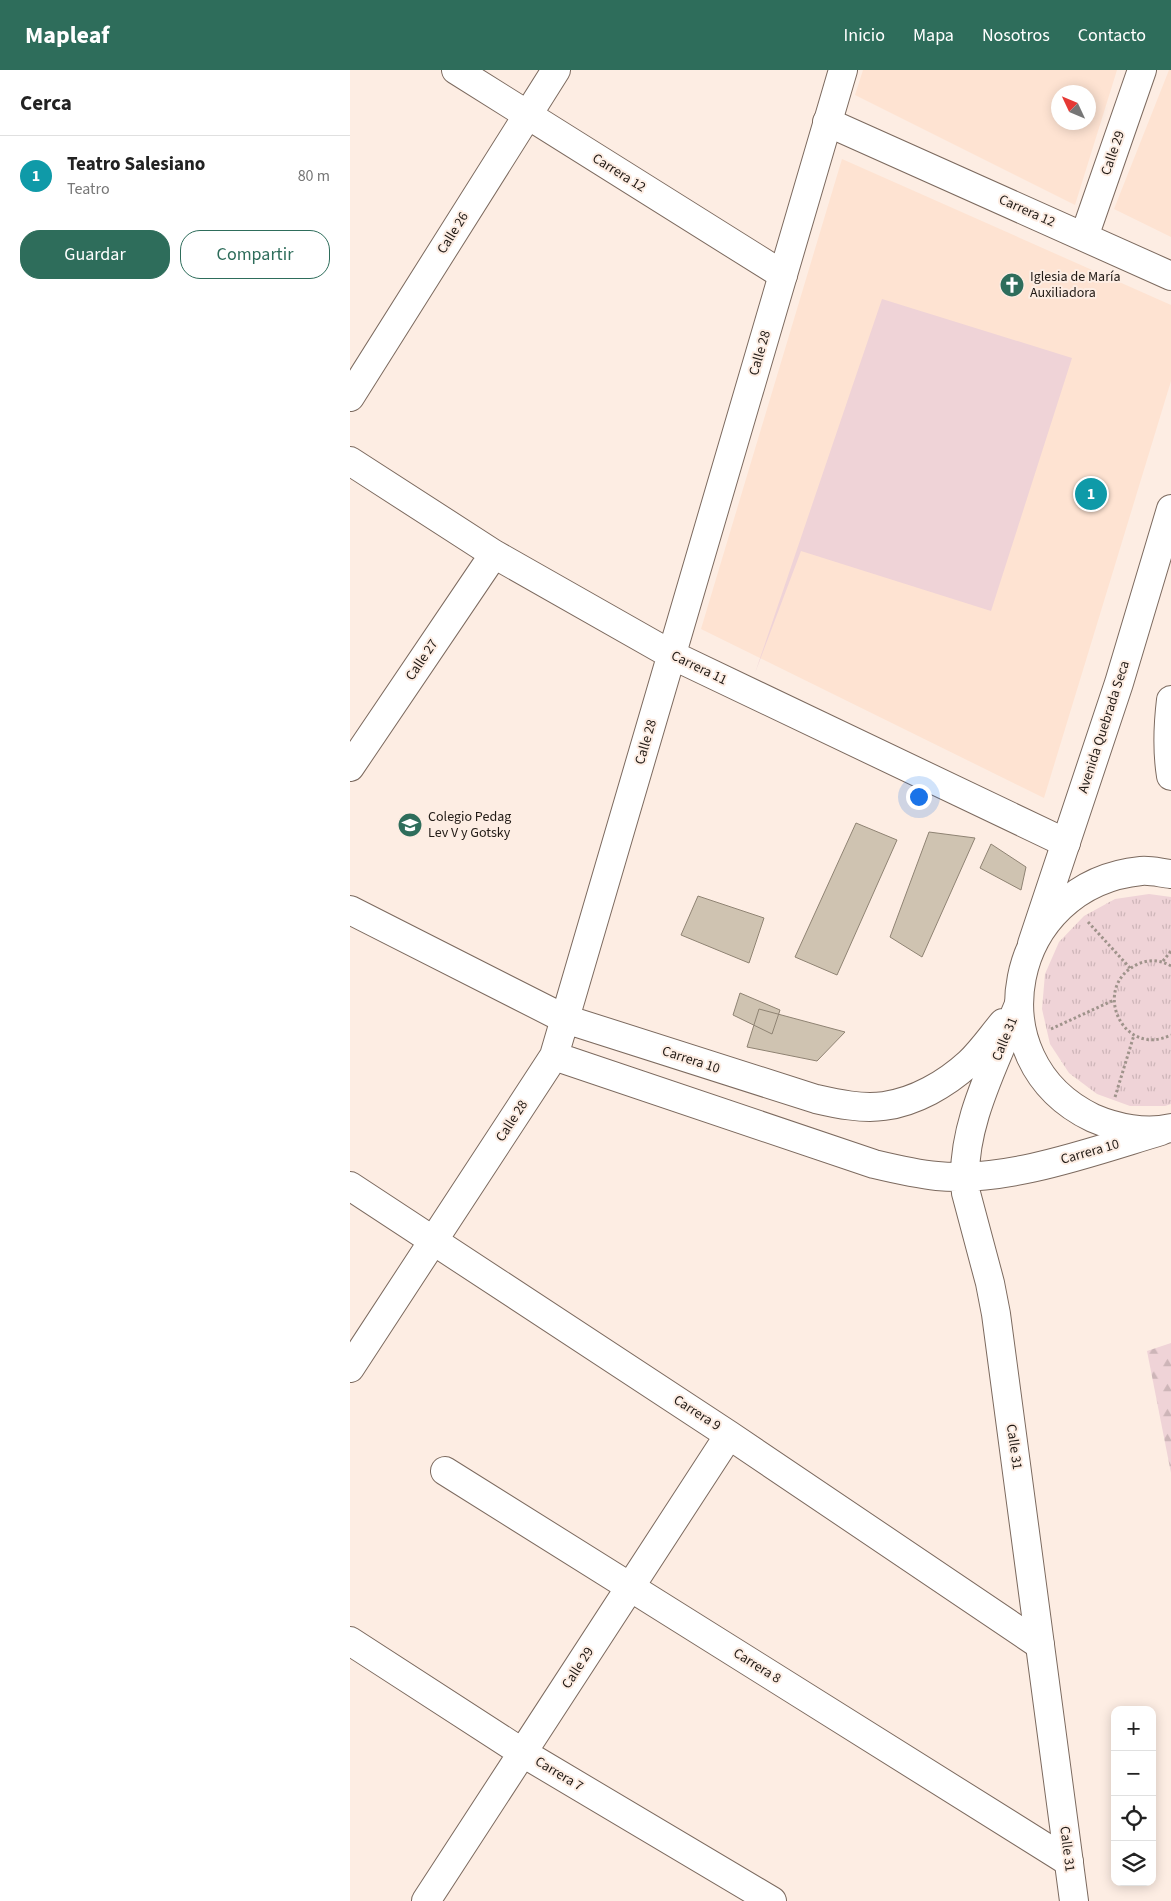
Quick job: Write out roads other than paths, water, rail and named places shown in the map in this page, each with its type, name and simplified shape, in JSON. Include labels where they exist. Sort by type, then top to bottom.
[{"type":"street","name":"Carrera 12","points":[[456,70],[783,275]]},
{"type":"street","name":"Calle 26","points":[[350,397],[556,70]]},
{"type":"street","name":"Calle 28","points":[[350,1368],[554,1056],[842,70]]},
{"type":"street","name":"Calle 29","points":[[1084,237],[1142,70]]},
{"type":"street","name":"Carrera 12","points":[[827,122],[1171,276]]},
{"type":"street","name":"Carrera 11","points":[[350,461],[494,554],[672,655],[1066,843]]},
{"type":"street","name":"Avenida Quebrada Seca","points":[[1032,944],[1119,683],[1171,509]]},
{"type":"street","name":"Calle 27","points":[[350,766],[494,554]]},
{"type":"street","points":[[1171,700],[1168,735],[1171,776]]},
{"type":"street","points":[[1168,1129],[1135,1130],[1107,1124],[1080,1111],[1056,1092],[1037,1068],[1025,1040],[1019,1004],[1022,973],[1032,944],[1048,920],[1068,899],[1103,879],[1142,871],[1171,874]]},
{"type":"street","name":"Carrera 10","points":[[350,910],[565,1019],[816,1100],[849,1106],[885,1106],[916,1097],[942,1084],[969,1063],[1019,1004]]},
{"type":"street","name":"Calle 31","points":[[1019,1004],[980,1101],[967,1146],[964,1177],[996,1314],[1074,1901]]},
{"type":"street","name":"Carrera 10","points":[[554,1056],[874,1164],[938,1176],[964,1177],[1018,1171],[1089,1153],[1168,1129]]},
{"type":"street","name":"Carrera 9","points":[[350,1186],[729,1434],[1040,1645]]},
{"type":"street","name":"Calle 29","points":[[426,1901],[729,1434]]},
{"type":"street","name":"Carrera 8","points":[[445,1471],[1069,1862]]},
{"type":"street","name":"Carrera 7","points":[[350,1641],[523,1753],[772,1901]]},
{"type":"place","name":"Iglesia de María Auxiliadora","points":[[1012,285]]},
{"type":"place","name":"Teatro Salesiano","points":[[1091,494]]},
{"type":"place","name":"Colegio Pedag Lev V y Gotsky","points":[[410,825]]}]
